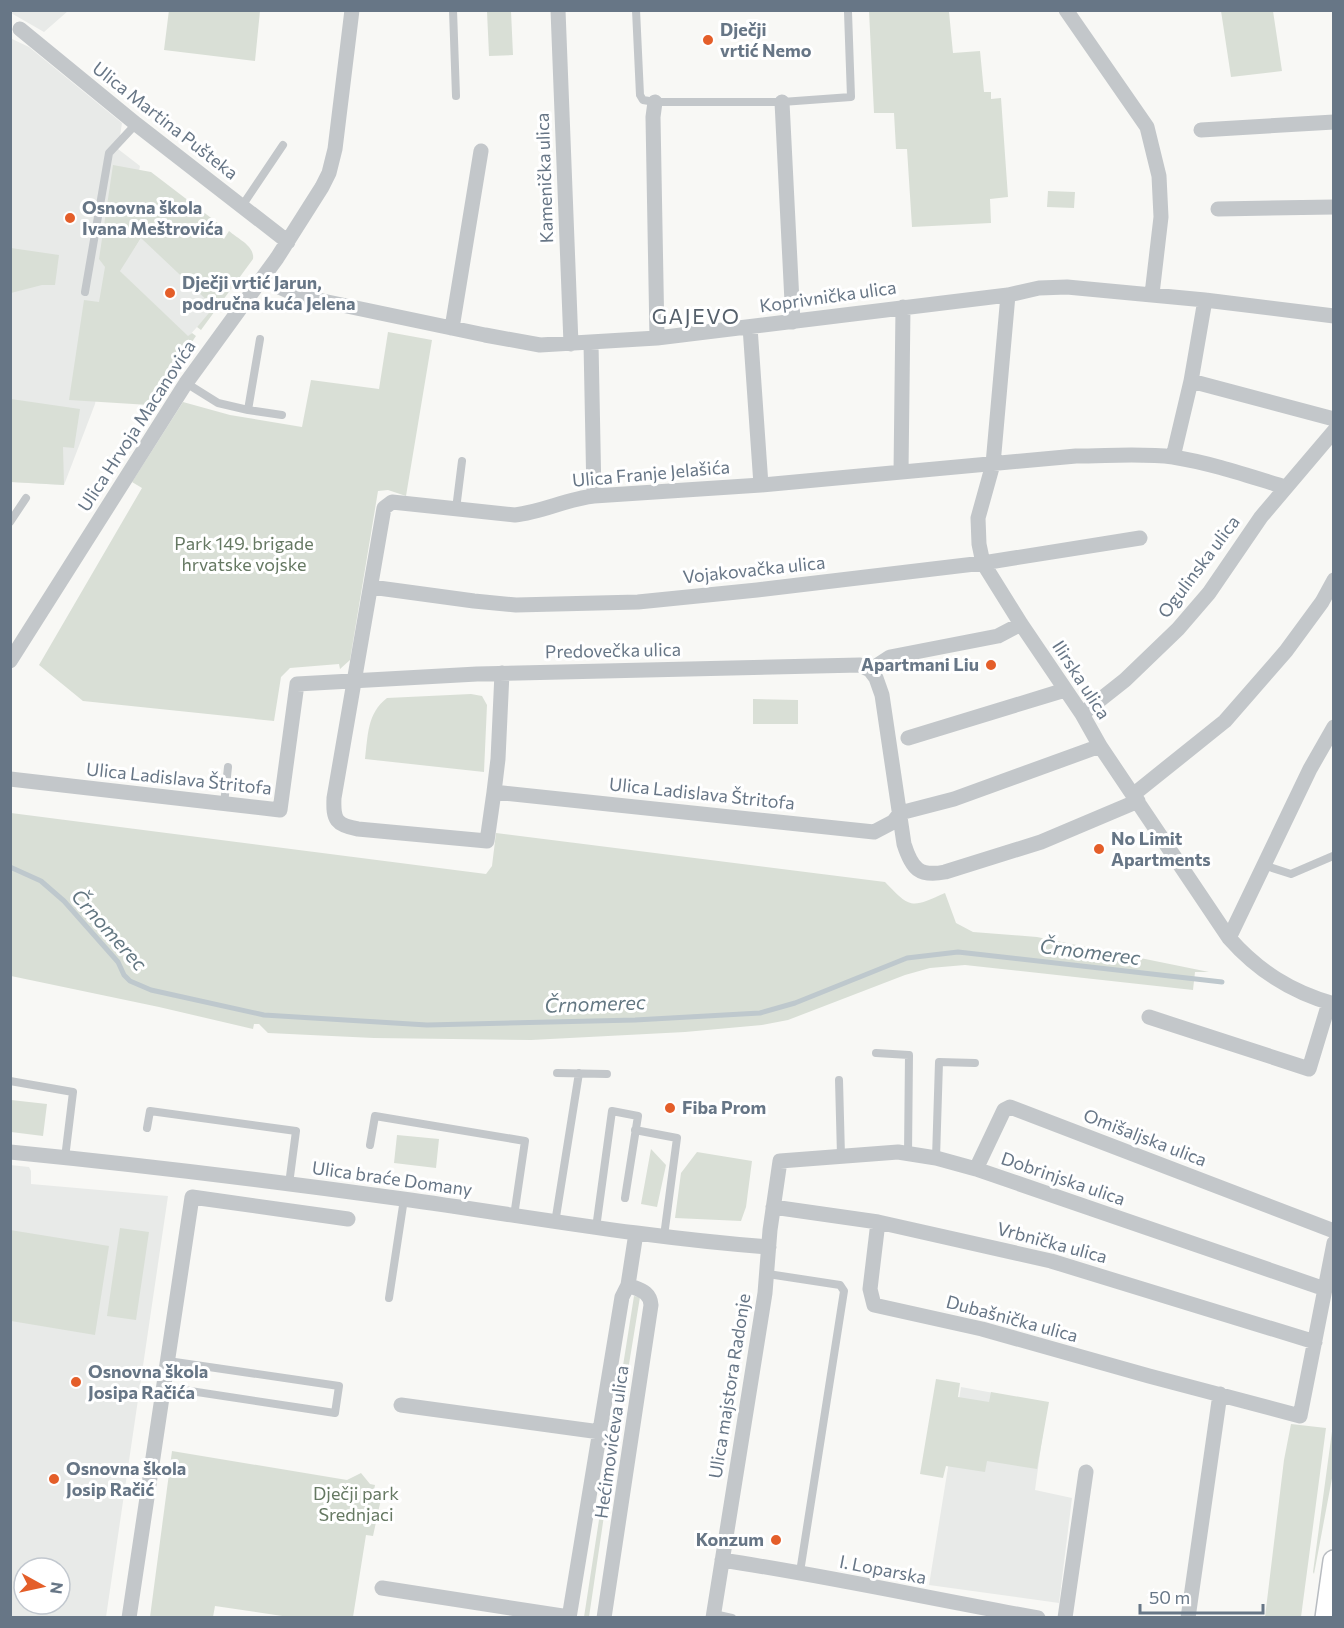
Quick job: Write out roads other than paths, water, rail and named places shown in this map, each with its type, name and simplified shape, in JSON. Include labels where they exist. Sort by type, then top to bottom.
[{"type":"main road","points":[[1326,1617],[1334,1561]]},
{"type":"street","name":"Ulica Hrvoja Macanovića","points":[[10,661],[186,383],[288,242],[329,173],[341,109],[352,10]]},
{"type":"street","name":"Kamenička ulica","points":[[558,10],[571,344]]},
{"type":"street","points":[[1066,10],[1147,127],[1159,176],[1161,217],[1152,294]]},
{"type":"street","name":"Ulica Martina Pušteka","points":[[20,29],[136,124],[288,242]]},
{"type":"street","points":[[655,102],[653,117],[657,338]]},
{"type":"street","points":[[782,102],[793,322]]},
{"type":"street","points":[[1201,130],[1334,122]]},
{"type":"street","points":[[452,328],[481,151]]},
{"type":"street","points":[[1218,209],[1334,207]]},
{"type":"street","name":"Koprivnička ulica","points":[[264,276],[279,287],[299,296],[540,345],[657,338],[1008,295],[1039,288],[1067,287],[1152,294],[1334,316]]},
{"type":"street","name":"Ilirska ulica","points":[[1008,295],[993,464],[978,518],[978,537],[983,563],[1082,714],[1100,746],[1229,938],[1243,954],[1274,979],[1298,993],[1331,1003]]},
{"type":"street","points":[[1173,457],[1191,381],[1205,300]]},
{"type":"street","points":[[901,472],[903,307]]},
{"type":"street","points":[[750,327],[761,485]]},
{"type":"street","points":[[591,343],[594,496]]},
{"type":"street","points":[[1191,381],[1334,418]]},
{"type":"street","name":"Ogulinska ulica","points":[[1082,714],[1125,680],[1178,629],[1209,593],[1261,517],[1334,432]]},
{"type":"street","name":"Ulica Franje Jelašića","points":[[355,681],[384,508],[392,502],[515,515],[530,513],[574,498],[761,485],[1076,456],[1173,457],[1231,470],[1285,487]]},
{"type":"street","name":"Vojakovačka ulica","points":[[371,587],[455,599],[516,604],[638,602],[983,563],[1140,538]]},
{"type":"street","points":[[1021,624],[998,636],[890,657],[870,670],[876,678],[882,695],[904,844],[908,858],[915,868],[922,872],[932,874],[945,872],[1041,842],[1136,798],[1225,721],[1286,651],[1322,602],[1334,580]]},
{"type":"street","name":"Predovečka ulica","points":[[355,681],[502,673],[861,665],[870,670]]},
{"type":"street","points":[[355,681],[334,801],[334,815],[338,823],[358,829],[487,841],[498,759],[502,673]]},
{"type":"street","name":"Ulica Ladislava Štritofa","points":[[10,779],[280,810],[297,684],[355,681]]},
{"type":"street","points":[[908,738],[1065,690]]},
{"type":"street","points":[[1229,938],[1310,769],[1334,727]]},
{"type":"street","points":[[900,813],[954,799],[1100,746]]},
{"type":"street","name":"Ulica Ladislava Štritofa","points":[[494,792],[874,832],[893,822],[900,813]]},
{"type":"street","points":[[1149,1017],[1309,1069],[1331,1003]]},
{"type":"street","name":"Omišaljska ulica","points":[[976,1169],[1004,1110],[1010,1107],[1334,1231]]},
{"type":"street","name":"Ulica braće Domany","points":[[10,1152],[144,1166],[404,1199],[555,1223],[768,1247]]},
{"type":"street","name":"Dobrinjska ulica","points":[[780,1161],[898,1152],[936,1158],[976,1169],[1325,1289]]},
{"type":"street","name":"Ulica majstora Radonje","points":[[714,1616],[768,1274],[768,1247],[780,1161]]},
{"type":"street","points":[[129,1617],[192,1197],[348,1219]]},
{"type":"street","name":"Vrbnička ulica","points":[[773,1207],[878,1222],[1052,1261],[1315,1342]]},
{"type":"street","name":"Dubašnička ulica","points":[[878,1222],[870,1289],[874,1305],[982,1329],[1220,1394]]},
{"type":"street","name":"Hećimovićeva ulica","points":[[382,1588],[569,1617],[622,1297],[628,1285],[636,1233]]},
{"type":"street","points":[[1188,1617],[1220,1394],[1300,1416],[1334,1243]]},
{"type":"street","name":"Hećimovićeva ulica","points":[[604,1617],[651,1305],[650,1297],[646,1293],[628,1285]]},
{"type":"street","name":"Hećimovićeva ulica","points":[[401,1405],[600,1432]]},
{"type":"street","points":[[1065,1617],[1086,1472]]},
{"type":"street","name":"I. Loparska","points":[[722,1560],[800,1572],[837,1581],[1038,1617]]},
{"type":"lane","points":[[453,10],[456,96]]},
{"type":"lane","points":[[636,10],[640,95],[643,100],[655,102],[782,102],[851,97],[848,12]]},
{"type":"lane","points":[[85,292],[109,153],[136,124]]},
{"type":"lane","points":[[242,206],[283,145]]},
{"type":"lane","points":[[248,410],[260,339]]},
{"type":"lane","points":[[186,383],[218,403],[282,415]]},
{"type":"lane","points":[[456,509],[462,461]]},
{"type":"lane","points":[[10,522],[26,498]]},
{"type":"lane","points":[[224,804],[228,767]]},
{"type":"lane","points":[[1263,865],[1291,874],[1333,856]]},
{"type":"lane","points":[[876,1053],[909,1055],[908,1154]]},
{"type":"lane","points":[[936,1158],[939,1062],[975,1063]]},
{"type":"lane","points":[[557,1073],[607,1074]]},
{"type":"lane","points":[[555,1223],[579,1073]]},
{"type":"lane","points":[[839,1080],[841,1156]]},
{"type":"lane","points":[[10,1081],[73,1092],[65,1158]]},
{"type":"lane","points":[[147,1128],[150,1111],[296,1131],[289,1185]]},
{"type":"lane","points":[[596,1228],[612,1111],[638,1116],[625,1197]]},
{"type":"lane","points":[[370,1145],[375,1116],[525,1141],[514,1216]]},
{"type":"lane","points":[[636,1130],[677,1138],[664,1236]]},
{"type":"lane","points":[[389,1298],[404,1199]]},
{"type":"lane","points":[[768,1274],[840,1285],[844,1292],[800,1572]]},
{"type":"lane","points":[[164,1387],[335,1413],[339,1386],[168,1360]]},
{"type":"lane","points":[[714,1616],[732,1617]]},
{"type":"waterway","name":"Črnomerec","points":[[10,867],[41,881],[64,901],[118,962],[124,975],[130,981],[151,990],[264,1015],[427,1025],[635,1020],[760,1013],[795,1003],[907,958],[958,952],[1222,982]]},
{"type":"place","name":"Dječji vrtić Nemo","points":[[708,40]]},
{"type":"place","name":"Osnovna škola Ivana Meštrovića","points":[[70,218]]},
{"type":"place","name":"Dječji vrtić Jarun, područna kuća Jelena","points":[[170,293]]},
{"type":"place","name":"Apartmani Liu","points":[[991,665]]},
{"type":"place","name":"No Limit Apartments","points":[[1099,849]]},
{"type":"place","name":"Fiba Prom","points":[[670,1108]]},
{"type":"place","name":"Osnovna škola Josipa Račića","points":[[76,1382]]},
{"type":"place","name":"Osnovna škola Josip Račić","points":[[54,1479]]},
{"type":"place","name":"Konzum","points":[[776,1540]]},
{"type":"district","name":"GAJEVO","points":[[696,317]]},
{"type":"park label","name":"Park 149. brigade hrvatske vojske","points":[[244,554]]},
{"type":"park label","name":"Dječji park Srednjaci","points":[[356,1504]]}]
